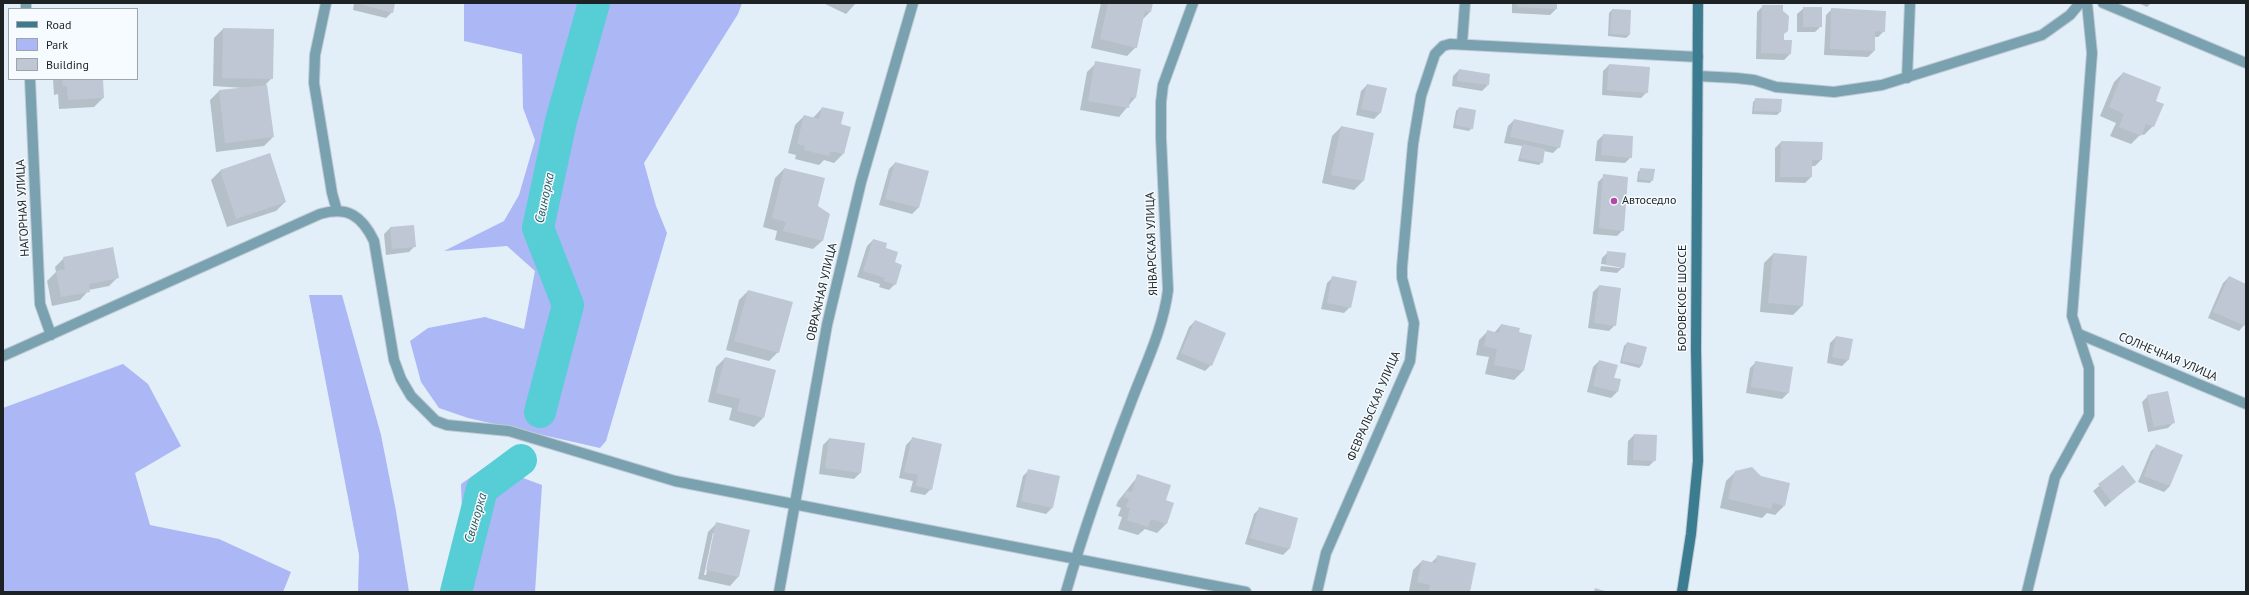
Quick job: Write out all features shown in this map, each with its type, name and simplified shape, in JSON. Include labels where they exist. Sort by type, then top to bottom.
[{"type":"main road","name":"БОРОВСКОЕ ШОССЕ","points":[[1682,592],[1691,534],[1698,461],[1696,349],[1698,3]]},
{"type":"street","points":[[326,3],[315,55],[314,83],[332,193],[337,211]]},
{"type":"street","name":"ОВРАЖНАЯ УЛИЦА","points":[[779,592],[827,325],[861,182],[913,3]]},
{"type":"street","name":"ЯНВАРСКАЯ УЛИЦА","points":[[1066,592],[1098,490],[1158,334],[1166,302],[1168,290],[1161,138],[1161,102],[1163,85],[1193,3]]},
{"type":"street","points":[[1466,3],[1462,44],[1698,57]]},
{"type":"street","points":[[1908,78],[1910,3]]},
{"type":"street","points":[[1698,76],[1754,80],[1776,87],[1834,92],[1882,85],[2042,35],[2070,15],[2080,3]]},
{"type":"street","points":[[2027,592],[2055,477],[2088,415],[2088,368],[2079,334],[2072,316],[2092,53],[2087,3]]},
{"type":"street","points":[[2103,3],[2246,62]]},
{"type":"street","name":"ФЕВРАЛЬСКАЯ УЛИЦА","points":[[1317,592],[1326,553],[1410,361],[1414,323],[1402,278],[1413,144],[1421,96],[1435,54],[1443,46],[1450,44],[1462,44]]},
{"type":"street","name":"НАГОРНАЯ УЛИЦА","points":[[30,80],[40,304],[51,335]]},
{"type":"street","points":[[3,356],[320,214],[337,211],[351,214],[360,219],[368,229],[374,241],[394,360],[401,379],[411,396],[436,422],[447,425],[508,431],[657,477],[1246,592]]},
{"type":"street","name":"СОЛНЕЧНАЯ УЛИЦА","points":[[2079,334],[2246,404]]},
{"type":"green space","points":[[464,3],[742,3],[738,14],[644,163],[656,206],[667,233],[606,441],[600,448],[468,418],[439,408],[421,382],[410,341],[428,328],[485,317],[524,329],[535,271],[507,246],[444,251],[504,221],[519,195],[535,140],[523,108],[522,54],[464,41]]},
{"type":"green space","points":[[309,295],[342,295],[381,435],[396,511],[409,592],[358,592],[359,555]]},
{"type":"green space","points":[[123,364],[148,384],[181,446],[135,473],[150,525],[219,539],[291,572],[283,592],[3,592],[3,408]]},
{"type":"green space","points":[[488,465],[542,485],[535,592],[465,592],[461,484]]},
{"type":"building","points":[[356,3],[395,3],[393,13]]},
{"type":"building","points":[[1108,3],[1153,3],[1151,12],[1145,11],[1137,48],[1100,39]]},
{"type":"building","points":[[1517,3],[1557,3],[1557,9],[1517,7]]},
{"type":"building","points":[[1762,5],[1783,5],[1783,11],[1789,16],[1788,31],[1784,34],[1784,40],[1792,40],[1791,54],[1761,53]]},
{"type":"building","points":[[1803,7],[1822,7],[1822,27],[1803,27]]},
{"type":"building","points":[[1831,8],[1886,11],[1885,32],[1875,31],[1875,51],[1830,49]]},
{"type":"building","points":[[1612,9],[1631,10],[1630,35],[1610,34]]},
{"type":"building","points":[[223,28],[274,29],[273,79],[222,78]]},
{"type":"building","points":[[1095,61],[1141,69],[1136,98],[1130,97],[1129,108],[1088,101]]},
{"type":"building","points":[[1609,64],[1650,67],[1648,93],[1607,90]]},
{"type":"building","points":[[1459,69],[1490,74],[1489,85],[1457,81]]},
{"type":"building","points":[[2123,72],[2161,87],[2156,101],[2164,104],[2154,127],[2146,124],[2141,136],[2119,127],[2124,114],[2109,107]]},
{"type":"building","points":[[62,80],[103,80],[104,98],[68,100],[67,86],[63,86]]},
{"type":"building","points":[[1367,84],[1387,88],[1381,113],[1361,109]]},
{"type":"building","points":[[267,85],[274,137],[225,143],[219,90]]},
{"type":"building","points":[[1755,98],[1782,99],[1781,112],[1754,111]]},
{"type":"building","points":[[822,107],[844,112],[841,124],[851,127],[844,154],[831,151],[829,156],[804,150],[805,146],[797,144],[804,115],[819,119]]},
{"type":"building","points":[[1459,107],[1476,110],[1473,129],[1455,125]]},
{"type":"building","points":[[1514,119],[1564,130],[1560,148],[1510,137]]},
{"type":"building","points":[[1341,126],[1374,133],[1364,181],[1331,175]]},
{"type":"building","points":[[1603,134],[1633,136],[1632,158],[1601,155]]},
{"type":"building","points":[[1781,141],[1823,142],[1822,160],[1812,160],[1812,177],[1780,177]]},
{"type":"building","points":[[1523,144],[1545,149],[1543,163],[1520,158]]},
{"type":"building","points":[[270,153],[286,202],[236,219],[220,170]]},
{"type":"building","points":[[895,162],[929,171],[919,208],[885,199]]},
{"type":"building","points":[[784,168],[825,178],[818,206],[830,214],[823,241],[783,231],[786,222],[772,218]]},
{"type":"building","points":[[1640,168],[1655,169],[1653,181],[1639,179]]},
{"type":"building","points":[[1603,174],[1628,177],[1624,231],[1599,228]]},
{"type":"building","points":[[414,225],[416,247],[392,249],[390,227]]},
{"type":"building","points":[[873,239],[887,243],[886,248],[898,252],[895,262],[902,265],[896,285],[884,281],[885,278],[863,271]]},
{"type":"building","points":[[113,247],[119,278],[89,284],[90,292],[61,297],[56,271],[65,269],[63,257]]},
{"type":"building","points":[[1607,251],[1626,253],[1624,268],[1606,265]]},
{"type":"building","points":[[1773,253],[1807,256],[1803,306],[1768,303]]},
{"type":"building","points":[[1332,276],[1357,281],[1351,308],[1327,303]]},
{"type":"building","points":[[2229,276],[2246,284],[2246,326],[2213,312]]},
{"type":"building","points":[[1599,285],[1621,288],[1616,326],[1594,323]]},
{"type":"building","points":[[748,290],[793,302],[779,353],[734,341]]},
{"type":"building","points":[[1195,320],[1226,333],[1212,366],[1181,353]]},
{"type":"building","points":[[1501,324],[1520,328],[1519,332],[1532,335],[1524,371],[1494,365],[1497,349],[1484,346],[1487,330],[1499,333]]},
{"type":"building","points":[[1836,336],[1853,339],[1849,360],[1832,357]]},
{"type":"building","points":[[1627,342],[1647,347],[1642,365],[1622,361]]},
{"type":"building","points":[[725,357],[776,370],[764,418],[737,411],[740,399],[716,393]]},
{"type":"building","points":[[1599,360],[1618,365],[1614,378],[1621,379],[1618,392],[1593,386]]},
{"type":"building","points":[[1755,361],[1793,367],[1789,393],[1751,387]]},
{"type":"building","points":[[2168,391],[2175,423],[2154,427],[2147,395]]},
{"type":"building","points":[[1634,434],[1657,435],[1656,461],[1633,460]]},
{"type":"building","points":[[912,437],[942,444],[932,490],[916,486],[918,475],[904,472]]},
{"type":"building","points":[[829,438],[865,443],[861,473],[825,468]]},
{"type":"building","points":[[2156,444],[2183,455],[2170,486],[2144,476]]},
{"type":"building","points":[[2123,465],[2136,482],[2111,501],[2098,484]]},
{"type":"building","points":[[1752,467],[1761,476],[1790,483],[1785,506],[1773,503],[1771,509],[1728,499],[1735,471]]},
{"type":"building","points":[[1028,469],[1060,476],[1053,508],[1021,501]]},
{"type":"building","points":[[1137,474],[1171,485],[1166,500],[1174,503],[1167,524],[1151,519],[1148,527],[1127,520],[1130,508],[1126,507],[1129,499],[1124,497],[1126,491],[1132,492]]},
{"type":"building","points":[[1259,507],[1298,518],[1290,549],[1250,538]]},
{"type":"building","points":[[716,522],[750,530],[739,577],[706,570]]},
{"type":"building","points":[[1437,555],[1476,563],[1470,592],[1429,592],[1430,585],[1417,582],[1422,560],[1436,563]]},
{"type":"building","points":[[1595,588],[1608,592],[1594,592]]},
{"type":"waterway","name":"Свинорка","points":[[540,412],[568,305],[538,228],[561,121],[594,3]]},
{"type":"waterway","name":"Свинорка","points":[[456,592],[482,489],[521,460]]},
{"type":"place","name":"Автоседло","points":[[1614,201]]}]
